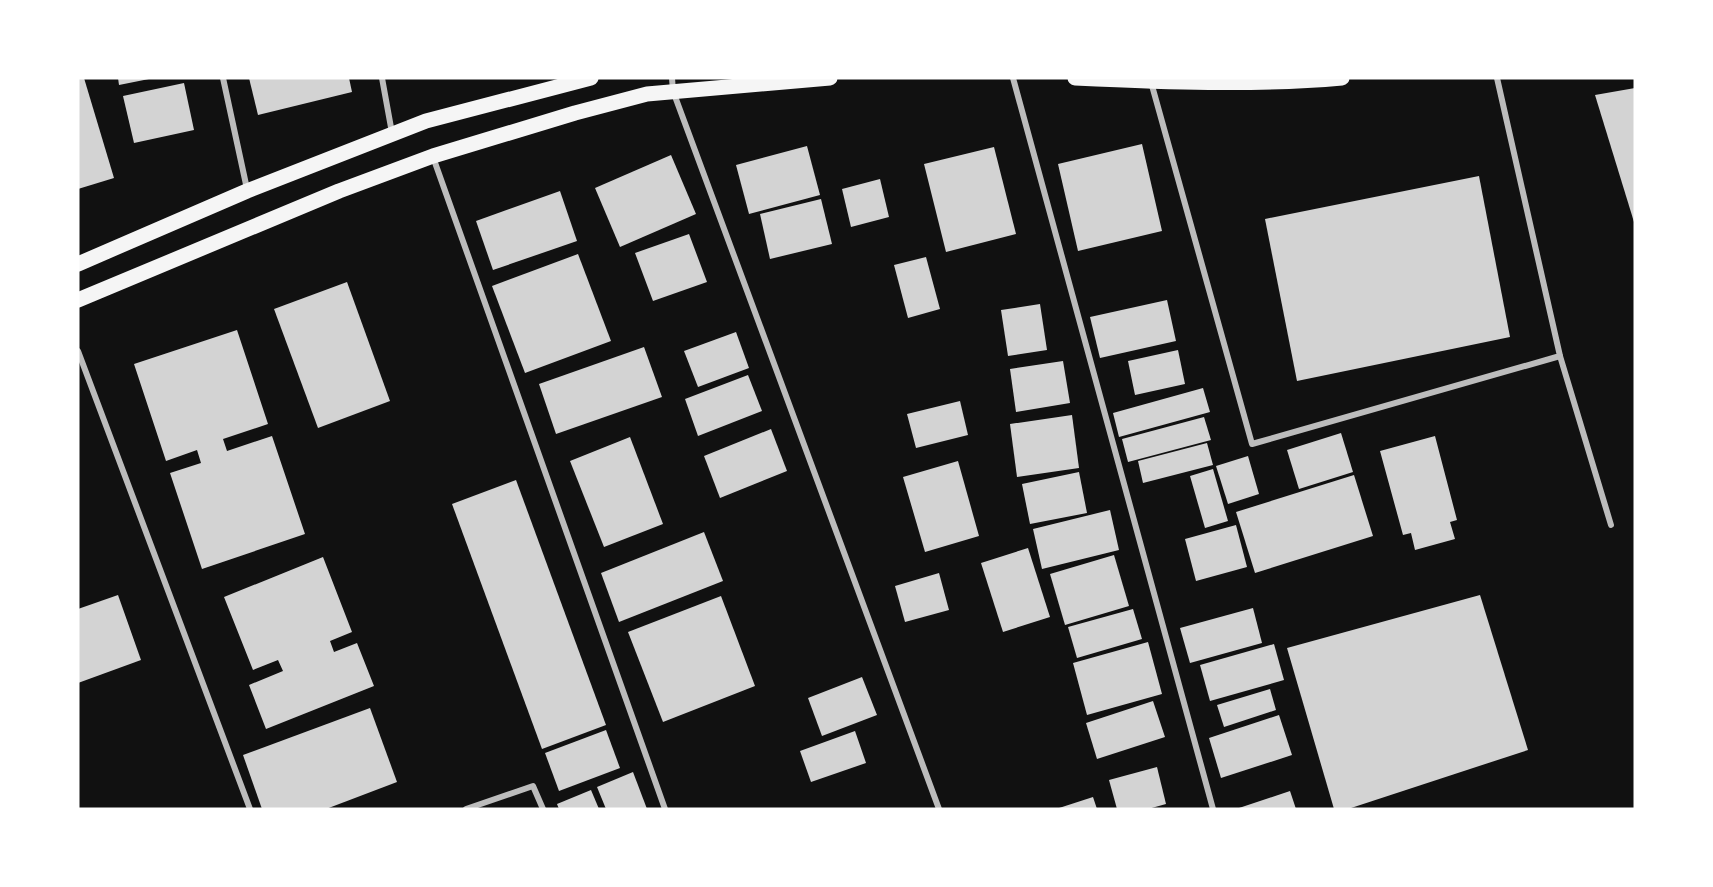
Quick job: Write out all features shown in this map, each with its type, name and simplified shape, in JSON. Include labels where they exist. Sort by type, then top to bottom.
[{"type":"main road","points":[[78,264],[247,191],[426,121],[591,78]]},
{"type":"main road","points":[[78,300],[339,191],[433,156],[575,113],[672,85],[830,78]]},
{"type":"main road","points":[[1075,78],[1217,84],[1290,83],[1342,78]]},
{"type":"street","points":[[223,78],[247,191]]},
{"type":"street","points":[[382,78],[392,134]]},
{"type":"street","points":[[1012,78],[1213,809]]},
{"type":"street","points":[[1497,78],[1560,356],[1611,525]]},
{"type":"street","points":[[1151,81],[1252,444],[1560,356]]},
{"type":"street","points":[[672,85],[938,809]]},
{"type":"street","points":[[433,156],[665,809]]},
{"type":"street","points":[[78,351],[250,809]]},
{"type":"street","points":[[466,809],[533,786],[543,809]]},
{"type":"building","points":[[78,78],[84,78],[114,178],[78,189]]},
{"type":"building","points":[[118,78],[149,78],[149,79],[119,85]]},
{"type":"building","points":[[249,78],[349,78],[352,92],[258,115]]},
{"type":"building","points":[[184,83],[194,130],[134,143],[123,96]]},
{"type":"building","points":[[1635,88],[1635,222],[1634,222],[1595,95]]},
{"type":"building","points":[[1142,144],[1162,231],[1078,251],[1058,164]]},
{"type":"building","points":[[807,146],[820,195],[749,214],[736,165]]},
{"type":"building","points":[[994,147],[1016,234],[946,252],[924,164]]},
{"type":"building","points":[[671,155],[696,214],[620,247],[595,188]]},
{"type":"building","points":[[1479,176],[1510,337],[1297,381],[1265,219]]},
{"type":"building","points":[[880,179],[889,217],[851,227],[842,189]]},
{"type":"building","points":[[560,191],[577,241],[493,270],[476,221]]},
{"type":"building","points":[[821,199],[832,244],[770,259],[760,214]]},
{"type":"building","points":[[689,234],[707,282],[653,301],[635,253]]},
{"type":"building","points":[[578,254],[611,341],[525,373],[492,286]]},
{"type":"building","points":[[926,257],[940,309],[908,318],[894,265]]},
{"type":"building","points":[[347,282],[390,401],[318,428],[274,309]]},
{"type":"building","points":[[1167,300],[1176,341],[1100,358],[1090,317]]},
{"type":"building","points":[[1040,304],[1047,350],[1008,356],[1001,310]]},
{"type":"building","points":[[237,330],[268,424],[223,439],[227,451],[272,436],[305,534],[202,569],[170,473],[201,463],[197,450],[166,461],[134,364]]},
{"type":"building","points":[[736,332],[749,368],[698,387],[684,351]]},
{"type":"building","points":[[644,347],[662,397],[556,434],[539,384]]},
{"type":"building","points":[[1178,350],[1185,384],[1135,395],[1128,361]]},
{"type":"building","points":[[1063,361],[1070,403],[1016,412],[1010,369]]},
{"type":"building","points":[[748,375],[762,411],[698,436],[685,399]]},
{"type":"building","points":[[1203,388],[1210,412],[1119,437],[1113,413]]},
{"type":"building","points":[[960,401],[968,435],[916,448],[907,414]]},
{"type":"building","points":[[1072,415],[1079,468],[1017,477],[1010,424]]},
{"type":"building","points":[[1204,417],[1211,440],[1128,462],[1122,439]]},
{"type":"building","points":[[771,429],[787,471],[720,498],[704,456]]},
{"type":"building","points":[[1341,433],[1353,472],[1299,489],[1287,450]]},
{"type":"building","points":[[1435,436],[1457,520],[1450,522],[1455,539],[1415,550],[1411,533],[1403,535],[1380,451]]},
{"type":"building","points":[[630,437],[663,524],[604,547],[570,461]]},
{"type":"building","points":[[1207,443],[1213,465],[1143,483],[1138,461]]},
{"type":"building","points":[[1248,456],[1259,494],[1228,504],[1216,466]]},
{"type":"building","points":[[958,461],[979,536],[925,552],[903,477]]},
{"type":"building","points":[[1213,469],[1228,521],[1205,528],[1190,476]]},
{"type":"building","points":[[1079,472],[1087,513],[1030,524],[1022,484]]},
{"type":"building","points":[[1354,475],[1373,536],[1255,573],[1236,512]]},
{"type":"building","points":[[516,480],[606,725],[542,749],[452,504]]},
{"type":"building","points":[[1110,510],[1119,550],[1042,569],[1033,529]]},
{"type":"building","points":[[1236,525],[1247,567],[1196,581],[1185,539]]},
{"type":"building","points":[[704,532],[723,581],[619,622],[601,573]]},
{"type":"building","points":[[1028,548],[1050,617],[1003,632],[981,563]]},
{"type":"building","points":[[1114,555],[1129,606],[1065,625],[1050,574]]},
{"type":"building","points":[[323,557],[352,632],[330,641],[334,652],[357,643],[374,686],[266,729],[249,685],[283,671],[278,660],[253,670],[224,597]]},
{"type":"building","points":[[939,573],[949,610],[905,622],[895,586]]},
{"type":"building","points":[[118,595],[141,660],[78,683],[78,609]]},
{"type":"building","points":[[1480,595],[1528,750],[1348,809],[1334,809],[1287,648]]},
{"type":"building","points":[[721,596],[755,686],[663,722],[628,632]]},
{"type":"building","points":[[1253,608],[1262,643],[1190,663],[1180,628]]},
{"type":"building","points":[[1133,609],[1142,639],[1077,658],[1068,627]]},
{"type":"building","points":[[1148,642],[1162,694],[1087,715],[1073,663]]},
{"type":"building","points":[[1274,644],[1284,680],[1210,701],[1200,665]]},
{"type":"building","points":[[862,677],[877,715],[822,736],[808,698]]},
{"type":"building","points":[[1270,689],[1276,710],[1224,727],[1217,705]]},
{"type":"building","points":[[1153,701],[1165,737],[1097,759],[1086,723]]},
{"type":"building","points":[[370,708],[397,782],[326,809],[262,809],[243,755]]},
{"type":"building","points":[[1279,715],[1292,755],[1221,778],[1209,738]]},
{"type":"building","points":[[606,730],[620,768],[559,791],[545,753]]},
{"type":"building","points":[[855,731],[866,763],[811,782],[800,751]]},
{"type":"building","points":[[1157,767],[1166,804],[1148,809],[1117,809],[1109,780]]},
{"type":"building","points":[[633,772],[647,809],[606,809],[597,787]]},
{"type":"building","points":[[591,790],[599,809],[559,809],[557,804]]},
{"type":"building","points":[[1290,791],[1296,809],[1236,809]]},
{"type":"building","points":[[1093,797],[1097,809],[1056,809]]}]
